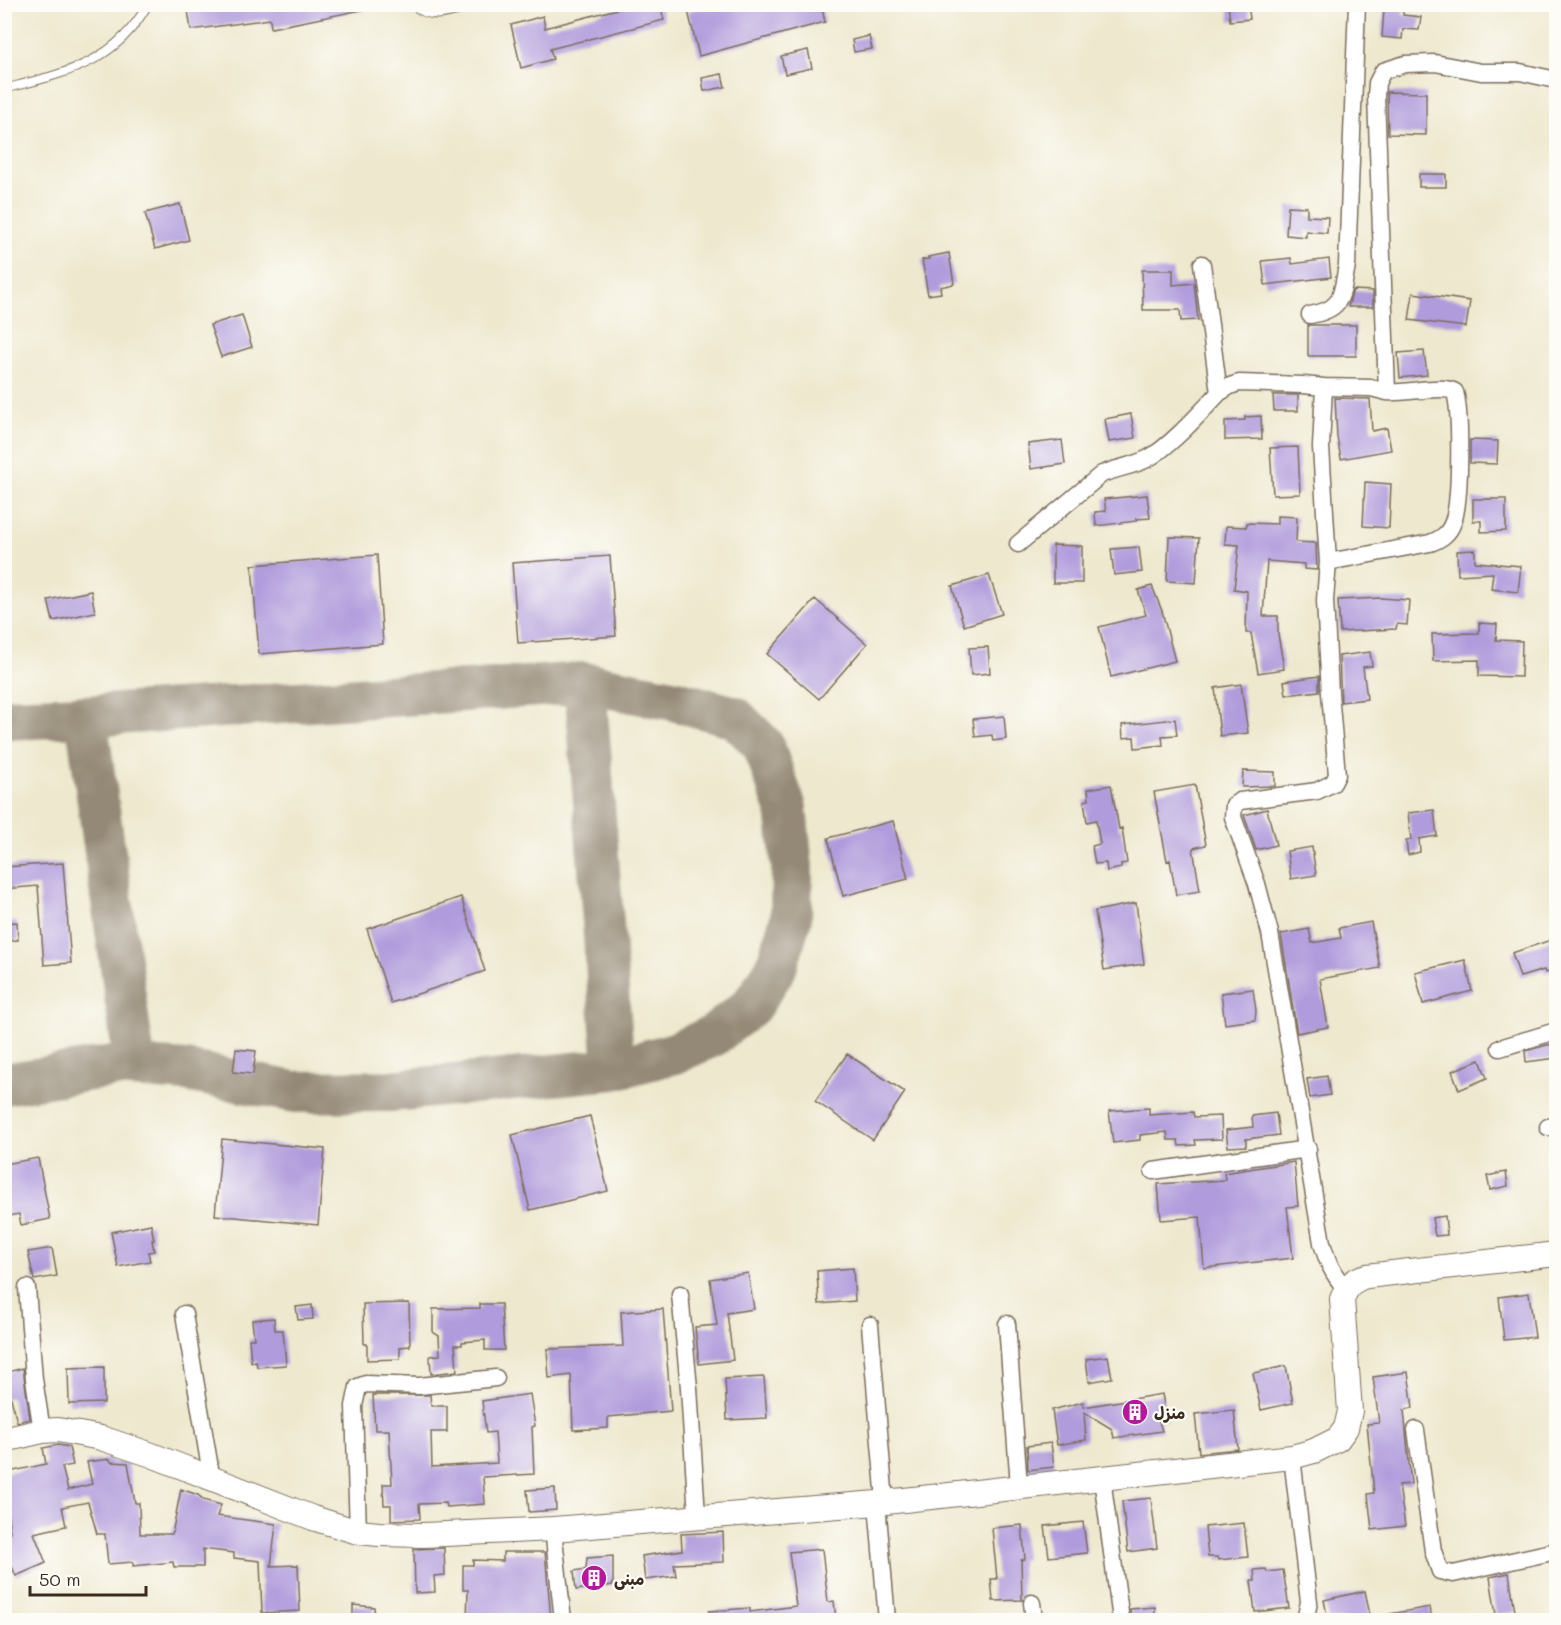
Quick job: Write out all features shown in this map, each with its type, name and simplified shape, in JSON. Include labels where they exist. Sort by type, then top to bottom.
[{"type":"main road","points":[[4,1440],[42,1431],[58,1430],[101,1438],[150,1454],[312,1518],[358,1532],[423,1535],[553,1528],[881,1502],[1292,1457],[1314,1451],[1338,1438],[1343,1434],[1350,1420],[1349,1381],[1341,1306],[1346,1289],[1354,1280],[1367,1276],[1557,1254]]},
{"type":"street","points":[[1310,315],[1328,312],[1341,297],[1347,265],[1357,4]]},
{"type":"street","points":[[1387,392],[1376,96],[1379,77],[1383,71],[1395,66],[1435,63],[1481,72],[1520,72],[1557,80]]},
{"type":"street","points":[[1203,264],[1219,393]]},
{"type":"street","points":[[1018,544],[1102,474],[1134,465],[1157,453],[1219,393],[1230,386],[1239,383],[1371,388],[1387,392],[1409,393],[1448,389],[1455,392],[1459,467],[1454,521],[1448,532],[1442,538],[1430,543],[1328,562]]},
{"type":"street","points":[[1324,387],[1321,447],[1328,562],[1325,600],[1337,775],[1333,783],[1317,791],[1240,801],[1234,805],[1232,810],[1257,884],[1270,933],[1322,1243],[1327,1261],[1336,1278],[1346,1289]]},
{"type":"street","points":[[1500,1048],[1557,1031]]},
{"type":"street","points":[[1153,1171],[1308,1149]]},
{"type":"street","points":[[27,1288],[34,1378],[42,1431]]},
{"type":"street","points":[[680,1294],[697,1516]]},
{"type":"street","points":[[184,1314],[212,1480]]},
{"type":"street","points":[[1007,1324],[1019,1486]]},
{"type":"street","points":[[870,1325],[887,1620]]},
{"type":"street","points":[[358,1532],[354,1406],[358,1387],[366,1384],[419,1386],[496,1378]]},
{"type":"street","points":[[1416,1430],[1433,1551],[1440,1571],[1453,1574],[1557,1551]]},
{"type":"street","points":[[1292,1457],[1308,1602],[1308,1610],[1303,1620]]},
{"type":"street","points":[[1102,1478],[1121,1620]]},
{"type":"street","points":[[553,1528],[563,1620]]},
{"type":"street","points":[[1032,1602],[1034,1620]]},
{"type":"lane","points":[[4,89],[65,73],[97,58],[125,37],[140,19],[148,4]]},
{"type":"lane","points":[[413,4],[422,12],[432,16],[480,4]]},
{"type":"building","points":[[187,4],[362,4],[362,10],[271,28],[270,19],[191,30]]},
{"type":"building","points":[[636,4],[660,4],[664,20],[550,49],[553,59],[521,68],[511,25],[543,16],[545,28]]},
{"type":"building","points":[[710,4],[821,4],[825,22],[699,56],[688,11]]},
{"type":"building","points":[[1228,4],[1248,4],[1250,19],[1230,21]]},
{"type":"building","points":[[1384,9],[1403,10],[1403,15],[1421,17],[1419,30],[1403,29],[1402,39],[1382,37]]},
{"type":"building","points":[[869,36],[872,49],[854,52],[852,40]]},
{"type":"building","points":[[808,50],[812,68],[785,74],[781,56]]},
{"type":"building","points":[[722,74],[725,87],[704,91],[702,78]]},
{"type":"building","points":[[1387,92],[1426,93],[1426,135],[1388,134]]},
{"type":"building","points":[[1419,174],[1446,174],[1446,187],[1419,187]]},
{"type":"building","points":[[180,204],[189,240],[155,249],[145,213]]},
{"type":"building","points":[[1288,206],[1307,207],[1307,216],[1328,217],[1327,233],[1306,231],[1306,237],[1286,235]]},
{"type":"building","points":[[949,253],[954,284],[940,287],[941,293],[928,295],[922,260]]},
{"type":"building","points":[[1291,258],[1292,264],[1329,259],[1331,277],[1265,285],[1262,261]]},
{"type":"building","points":[[1142,270],[1173,270],[1173,285],[1194,283],[1198,320],[1181,321],[1180,310],[1143,310]]},
{"type":"building","points":[[1353,290],[1373,291],[1373,307],[1348,307]]},
{"type":"building","points":[[1413,293],[1470,301],[1466,327],[1409,320]]},
{"type":"building","points":[[242,315],[252,347],[221,357],[210,325]]},
{"type":"building","points":[[1308,325],[1356,325],[1356,356],[1308,356]]},
{"type":"building","points":[[1424,351],[1427,375],[1400,378],[1398,353]]},
{"type":"building","points":[[1273,395],[1298,395],[1298,411],[1274,411]]},
{"type":"building","points":[[1335,398],[1370,399],[1372,431],[1387,428],[1391,450],[1341,459],[1337,437]]},
{"type":"building","points":[[1131,414],[1135,438],[1109,442],[1105,419]]},
{"type":"building","points":[[1261,416],[1262,439],[1225,440],[1225,421]]},
{"type":"building","points":[[1062,440],[1065,464],[1031,469],[1028,444]]},
{"type":"building","points":[[1470,440],[1498,441],[1497,464],[1470,463]]},
{"type":"building","points":[[1298,447],[1300,494],[1273,495],[1270,448]]},
{"type":"building","points":[[1365,482],[1391,484],[1389,528],[1363,526]]},
{"type":"building","points":[[1147,495],[1150,518],[1096,526],[1095,512],[1106,511],[1104,499]]},
{"type":"building","points":[[1473,499],[1506,499],[1506,531],[1481,532],[1481,521],[1473,521]]},
{"type":"building","points":[[1277,516],[1297,517],[1296,542],[1316,543],[1317,570],[1304,569],[1304,564],[1267,561],[1263,616],[1278,616],[1278,634],[1284,669],[1258,673],[1251,633],[1246,633],[1247,591],[1234,589],[1239,545],[1225,544],[1226,526],[1246,527],[1247,523],[1277,524]]},
{"type":"building","points":[[1169,537],[1199,538],[1196,583],[1167,581]]},
{"type":"building","points":[[1053,545],[1082,546],[1082,583],[1053,583]]},
{"type":"building","points":[[1139,547],[1142,572],[1114,575],[1111,549]]},
{"type":"building","points":[[1475,550],[1475,562],[1521,566],[1518,592],[1491,589],[1493,573],[1458,575],[1457,551]]},
{"type":"building","points":[[377,555],[383,644],[259,654],[252,565]]},
{"type":"building","points":[[610,556],[616,636],[518,643],[512,563]]},
{"type":"building","points":[[989,575],[1002,614],[964,626],[952,586]]},
{"type":"building","points":[[1152,586],[1162,611],[1175,661],[1111,677],[1099,627],[1146,615],[1138,590]]},
{"type":"building","points":[[91,591],[95,612],[53,621],[48,600]]},
{"type":"building","points":[[1381,598],[1409,600],[1407,625],[1397,624],[1396,629],[1340,632],[1338,600]]},
{"type":"building","points":[[815,599],[867,644],[819,699],[767,654]]},
{"type":"building","points":[[1479,623],[1497,624],[1496,640],[1522,641],[1521,677],[1479,676],[1479,660],[1433,661],[1432,634],[1479,633]]},
{"type":"building","points":[[988,647],[990,673],[971,675],[969,648]]},
{"type":"building","points":[[1370,652],[1372,666],[1363,667],[1367,699],[1341,702],[1339,656]]},
{"type":"building","points":[[1319,676],[1319,691],[1286,695],[1284,681]]},
{"type":"building","points":[[1241,684],[1248,733],[1220,736],[1215,688]]},
{"type":"building","points":[[1004,716],[1006,739],[993,741],[992,735],[975,737],[973,719]]},
{"type":"building","points":[[1175,719],[1177,735],[1162,736],[1163,745],[1135,748],[1134,737],[1123,738],[1122,725]]},
{"type":"building","points":[[1243,771],[1275,772],[1275,786],[1242,787]]},
{"type":"building","points":[[1111,785],[1119,829],[1122,828],[1127,863],[1121,864],[1121,868],[1107,871],[1106,863],[1095,864],[1092,846],[1100,844],[1096,820],[1087,822],[1084,801],[1089,800],[1088,789]]},
{"type":"building","points":[[1195,785],[1206,845],[1193,848],[1200,891],[1176,895],[1154,792]]},
{"type":"building","points":[[1267,809],[1276,845],[1256,850],[1244,815]]},
{"type":"building","points":[[1434,810],[1437,836],[1419,839],[1420,852],[1408,855],[1406,841],[1411,840],[1408,813]]},
{"type":"building","points":[[893,821],[908,879],[843,896],[828,838]]},
{"type":"building","points":[[1312,847],[1316,875],[1291,879],[1287,851]]},
{"type":"building","points":[[63,863],[71,963],[44,965],[38,886],[4,889],[4,867]]},
{"type":"building","points":[[461,897],[485,971],[391,1003],[367,929]]},
{"type":"building","points":[[1136,903],[1144,964],[1104,970],[1095,911]]},
{"type":"building","points":[[17,922],[18,940],[4,941],[4,923]]},
{"type":"building","points":[[1371,922],[1380,968],[1320,979],[1328,1027],[1297,1033],[1281,934],[1309,929],[1312,943],[1341,938],[1339,928]]},
{"type":"building","points":[[1557,938],[1557,969],[1520,977],[1512,953]]},
{"type":"building","points":[[1465,960],[1472,991],[1423,1004],[1415,972]]},
{"type":"building","points":[[1253,989],[1255,1020],[1225,1024],[1221,993]]},
{"type":"building","points":[[1557,1044],[1557,1058],[1526,1062],[1525,1051]]},
{"type":"building","points":[[236,1049],[256,1051],[253,1074],[233,1072]]},
{"type":"building","points":[[847,1054],[905,1092],[873,1140],[815,1101]]},
{"type":"building","points":[[1480,1060],[1487,1078],[1459,1090],[1452,1071]]},
{"type":"building","points":[[1327,1076],[1330,1095],[1310,1098],[1307,1079]]},
{"type":"building","points":[[1149,1108],[1149,1115],[1193,1112],[1194,1117],[1221,1116],[1222,1139],[1195,1140],[1196,1145],[1179,1146],[1178,1140],[1168,1140],[1167,1132],[1140,1135],[1140,1140],[1113,1143],[1109,1111]]},
{"type":"building","points":[[1276,1113],[1279,1135],[1246,1139],[1246,1146],[1228,1147],[1226,1130],[1253,1127],[1252,1116]]},
{"type":"building","points":[[590,1116],[608,1191],[530,1210],[512,1135]]},
{"type":"building","points":[[222,1139],[325,1149],[318,1225],[215,1215]]},
{"type":"building","points":[[38,1158],[50,1219],[21,1225],[19,1214],[8,1216],[4,1200],[4,1193],[8,1192],[4,1164]]},
{"type":"building","points":[[1294,1162],[1298,1206],[1287,1207],[1293,1258],[1204,1268],[1200,1217],[1161,1220],[1158,1184],[1225,1180],[1224,1173]]},
{"type":"building","points":[[1506,1172],[1508,1186],[1490,1190],[1487,1176]]},
{"type":"building","points":[[1445,1216],[1447,1235],[1435,1236],[1432,1218]]},
{"type":"building","points":[[151,1224],[154,1251],[148,1252],[150,1261],[118,1267],[111,1232]]},
{"type":"building","points":[[52,1248],[57,1276],[34,1280],[28,1252]]},
{"type":"building","points":[[853,1268],[855,1301],[819,1304],[817,1271]]},
{"type":"building","points":[[748,1273],[754,1309],[727,1313],[733,1360],[699,1364],[695,1327],[717,1325],[710,1279]]},
{"type":"building","points":[[1529,1293],[1535,1337],[1504,1340],[1499,1297]]},
{"type":"building","points":[[409,1303],[410,1346],[400,1347],[400,1359],[367,1360],[367,1344],[364,1344],[363,1304]]},
{"type":"building","points":[[480,1304],[501,1304],[504,1350],[485,1350],[485,1340],[462,1342],[462,1345],[455,1345],[457,1371],[431,1374],[430,1356],[440,1355],[439,1336],[433,1332],[433,1309],[480,1308]]},
{"type":"building","points":[[312,1305],[313,1319],[298,1320],[296,1307]]},
{"type":"building","points":[[663,1309],[671,1411],[608,1417],[608,1428],[573,1430],[571,1375],[549,1378],[547,1349],[623,1346],[621,1312]]},
{"type":"building","points":[[274,1318],[275,1330],[283,1330],[286,1365],[257,1367],[256,1361],[251,1362],[249,1339],[254,1339],[252,1320]]},
{"type":"building","points":[[1108,1356],[1112,1378],[1089,1382],[1086,1359]]},
{"type":"building","points":[[1286,1366],[1293,1403],[1261,1410],[1253,1373]]},
{"type":"building","points":[[104,1367],[104,1403],[69,1404],[68,1368]]},
{"type":"building","points":[[23,1368],[30,1419],[17,1422],[11,1398],[4,1398],[4,1373]]},
{"type":"building","points":[[1408,1372],[1413,1408],[1404,1410],[1411,1484],[1399,1485],[1405,1526],[1372,1530],[1368,1494],[1374,1493],[1367,1424],[1379,1423],[1373,1377]]},
{"type":"building","points":[[764,1377],[767,1418],[727,1420],[725,1379]]},
{"type":"building","points":[[530,1394],[535,1426],[532,1427],[534,1474],[483,1477],[485,1504],[447,1507],[446,1503],[419,1504],[420,1519],[391,1520],[391,1505],[384,1505],[383,1484],[392,1484],[389,1430],[375,1430],[373,1395],[430,1395],[431,1406],[447,1406],[447,1432],[431,1432],[432,1467],[497,1463],[495,1432],[486,1433],[482,1401]]},
{"type":"building","points":[[1162,1394],[1167,1420],[1159,1421],[1162,1431],[1114,1438],[1112,1429],[1084,1412],[1086,1440],[1057,1445],[1052,1410],[1083,1402],[1083,1407]]},
{"type":"building","points":[[1234,1410],[1238,1449],[1199,1453],[1195,1414]]},
{"type":"building","points":[[1051,1443],[1054,1467],[1028,1470],[1027,1446]]},
{"type":"building","points":[[58,1445],[69,1447],[73,1465],[62,1467],[68,1490],[92,1484],[87,1462],[110,1459],[111,1462],[128,1463],[135,1503],[139,1503],[140,1534],[172,1534],[181,1489],[221,1505],[217,1516],[276,1524],[271,1566],[298,1565],[300,1611],[262,1613],[260,1561],[234,1558],[234,1553],[203,1549],[203,1567],[174,1567],[173,1562],[133,1566],[133,1562],[108,1564],[105,1534],[97,1534],[88,1502],[62,1507],[66,1526],[34,1533],[46,1563],[16,1576],[4,1548],[4,1534],[10,1532],[4,1473],[46,1464],[43,1448]]},
{"type":"building","points":[[555,1488],[556,1510],[529,1512],[527,1490]]},
{"type":"building","points":[[1151,1498],[1157,1548],[1128,1552],[1122,1501]]},
{"type":"building","points":[[1083,1522],[1087,1553],[1049,1557],[1045,1526]]},
{"type":"building","points":[[1244,1523],[1248,1557],[1218,1560],[1217,1557],[1208,1557],[1205,1527]]},
{"type":"building","points":[[1022,1525],[1025,1559],[1021,1560],[1022,1600],[993,1601],[991,1579],[997,1579],[992,1528]]},
{"type":"building","points":[[723,1532],[724,1562],[674,1564],[676,1576],[645,1580],[642,1556],[682,1550],[681,1534]]},
{"type":"building","points":[[444,1548],[445,1575],[434,1576],[435,1592],[415,1593],[414,1549]]},
{"type":"building","points":[[822,1549],[828,1602],[834,1601],[836,1620],[709,1620],[709,1611],[750,1608],[750,1612],[796,1606],[789,1552]]},
{"type":"building","points":[[503,1552],[545,1552],[551,1620],[467,1620],[468,1590],[463,1590],[463,1565],[473,1565],[473,1560],[503,1561]]},
{"type":"building","name":"مبنى","points":[[613,1556],[613,1585],[576,1590],[574,1571],[586,1569],[587,1558]]},
{"type":"building","points":[[1266,1569],[1267,1572],[1283,1570],[1289,1608],[1255,1612],[1251,1581],[1255,1581],[1254,1570]]},
{"type":"building","points":[[1509,1573],[1515,1612],[1496,1615],[1490,1577]]},
{"type":"building","points":[[1365,1591],[1371,1620],[1328,1620],[1324,1600]]},
{"type":"building","points":[[353,1605],[374,1607],[375,1620],[353,1620]]},
{"type":"building","points":[[1155,1607],[1155,1620],[1131,1620],[1130,1609]]},
{"type":"building","points":[[1430,1607],[1432,1620],[1390,1620],[1389,1614]]},
{"type":"taxiway","points":[[585,683],[614,1069]]},
{"type":"taxiway","points":[[4,719],[86,716],[585,683],[673,700],[735,717],[763,745],[786,808],[792,867],[791,918],[776,968],[751,1006],[713,1036],[675,1053],[614,1069],[392,1091],[295,1092],[186,1071],[116,1066],[4,1084]]},
{"type":"taxiway","points":[[86,716],[135,1067]]},
{"type":"place","name":"منزل","points":[[1135,1412]]},
{"type":"place","name":"مبنى","points":[[594,1578]]}]
